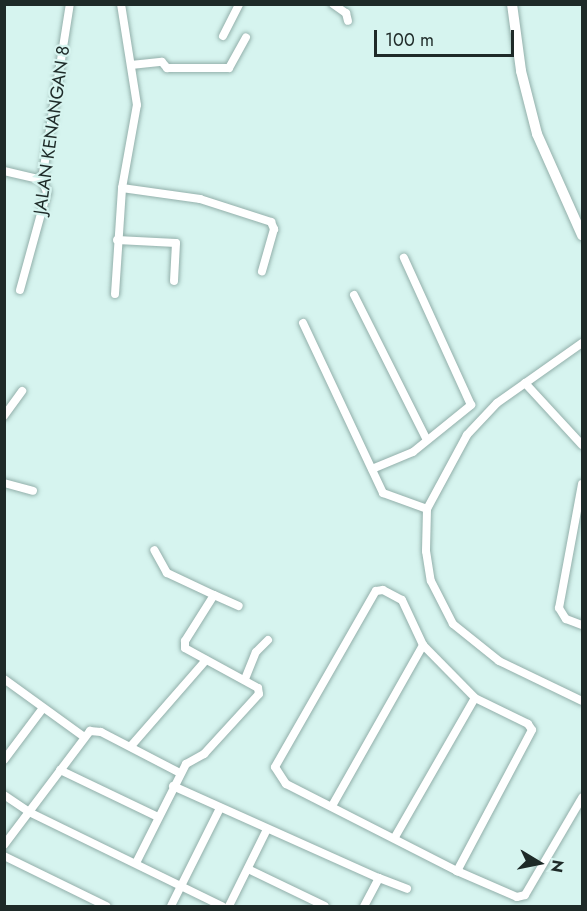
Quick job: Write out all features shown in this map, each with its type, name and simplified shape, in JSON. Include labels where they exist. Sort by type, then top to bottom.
[{"type":"street","name":"JALAN KENANGAN 8","points":[[20,290],[47,192],[42,180],[70,4]]},
{"type":"street","points":[[115,294],[122,188],[136,118],[131,65],[121,4]]},
{"type":"street","points":[[223,36],[239,4]]},
{"type":"street","points":[[333,4],[346,13],[348,21]]},
{"type":"street","points":[[512,4],[521,72],[537,134],[582,235]]},
{"type":"street","points":[[131,65],[164,62],[167,69],[229,68],[246,37]]},
{"type":"street","points":[[4,171],[42,180]]},
{"type":"street","points":[[122,188],[200,199],[271,222],[274,228],[262,271]]},
{"type":"street","points":[[117,240],[176,243],[174,281]]},
{"type":"street","points":[[372,469],[404,457],[471,405],[404,258]]},
{"type":"street","points":[[354,295],[427,440]]},
{"type":"street","points":[[303,323],[383,493],[428,509]]},
{"type":"street","points":[[582,343],[497,403],[467,435],[428,509],[426,551],[431,581],[453,624],[499,661],[582,701]]},
{"type":"street","points":[[525,383],[582,445]]},
{"type":"street","points":[[4,416],[22,392]]},
{"type":"street","points":[[4,483],[33,491]]},
{"type":"street","points":[[582,484],[559,608],[566,620],[582,625]]},
{"type":"street","points":[[154,550],[168,573],[239,606]]},
{"type":"street","points":[[457,871],[532,734],[528,724],[475,698],[423,645],[402,600],[383,590],[370,596],[275,767],[286,784],[395,837],[457,871],[518,897],[525,896],[582,798]]},
{"type":"street","points":[[136,863],[180,773],[190,760],[204,754],[256,698],[258,688],[187,650],[184,643],[214,595]]},
{"type":"street","points":[[244,679],[256,651],[268,640]]},
{"type":"street","points":[[332,806],[423,645]]},
{"type":"street","points":[[131,746],[206,660]]},
{"type":"street","points":[[4,679],[84,737]]},
{"type":"street","points":[[395,837],[475,698]]},
{"type":"street","points":[[4,760],[43,708]]},
{"type":"street","points":[[4,845],[84,737],[95,730],[131,746],[180,773]]},
{"type":"street","points":[[60,770],[158,817]]},
{"type":"street","points":[[173,786],[407,889]]},
{"type":"street","points":[[4,795],[29,812],[222,906]]},
{"type":"street","points":[[171,906],[220,807]]},
{"type":"street","points":[[229,906],[267,829]]},
{"type":"street","points":[[4,856],[85,902],[106,906]]},
{"type":"street","points":[[248,869],[325,906]]},
{"type":"street","points":[[364,906],[379,878]]}]
